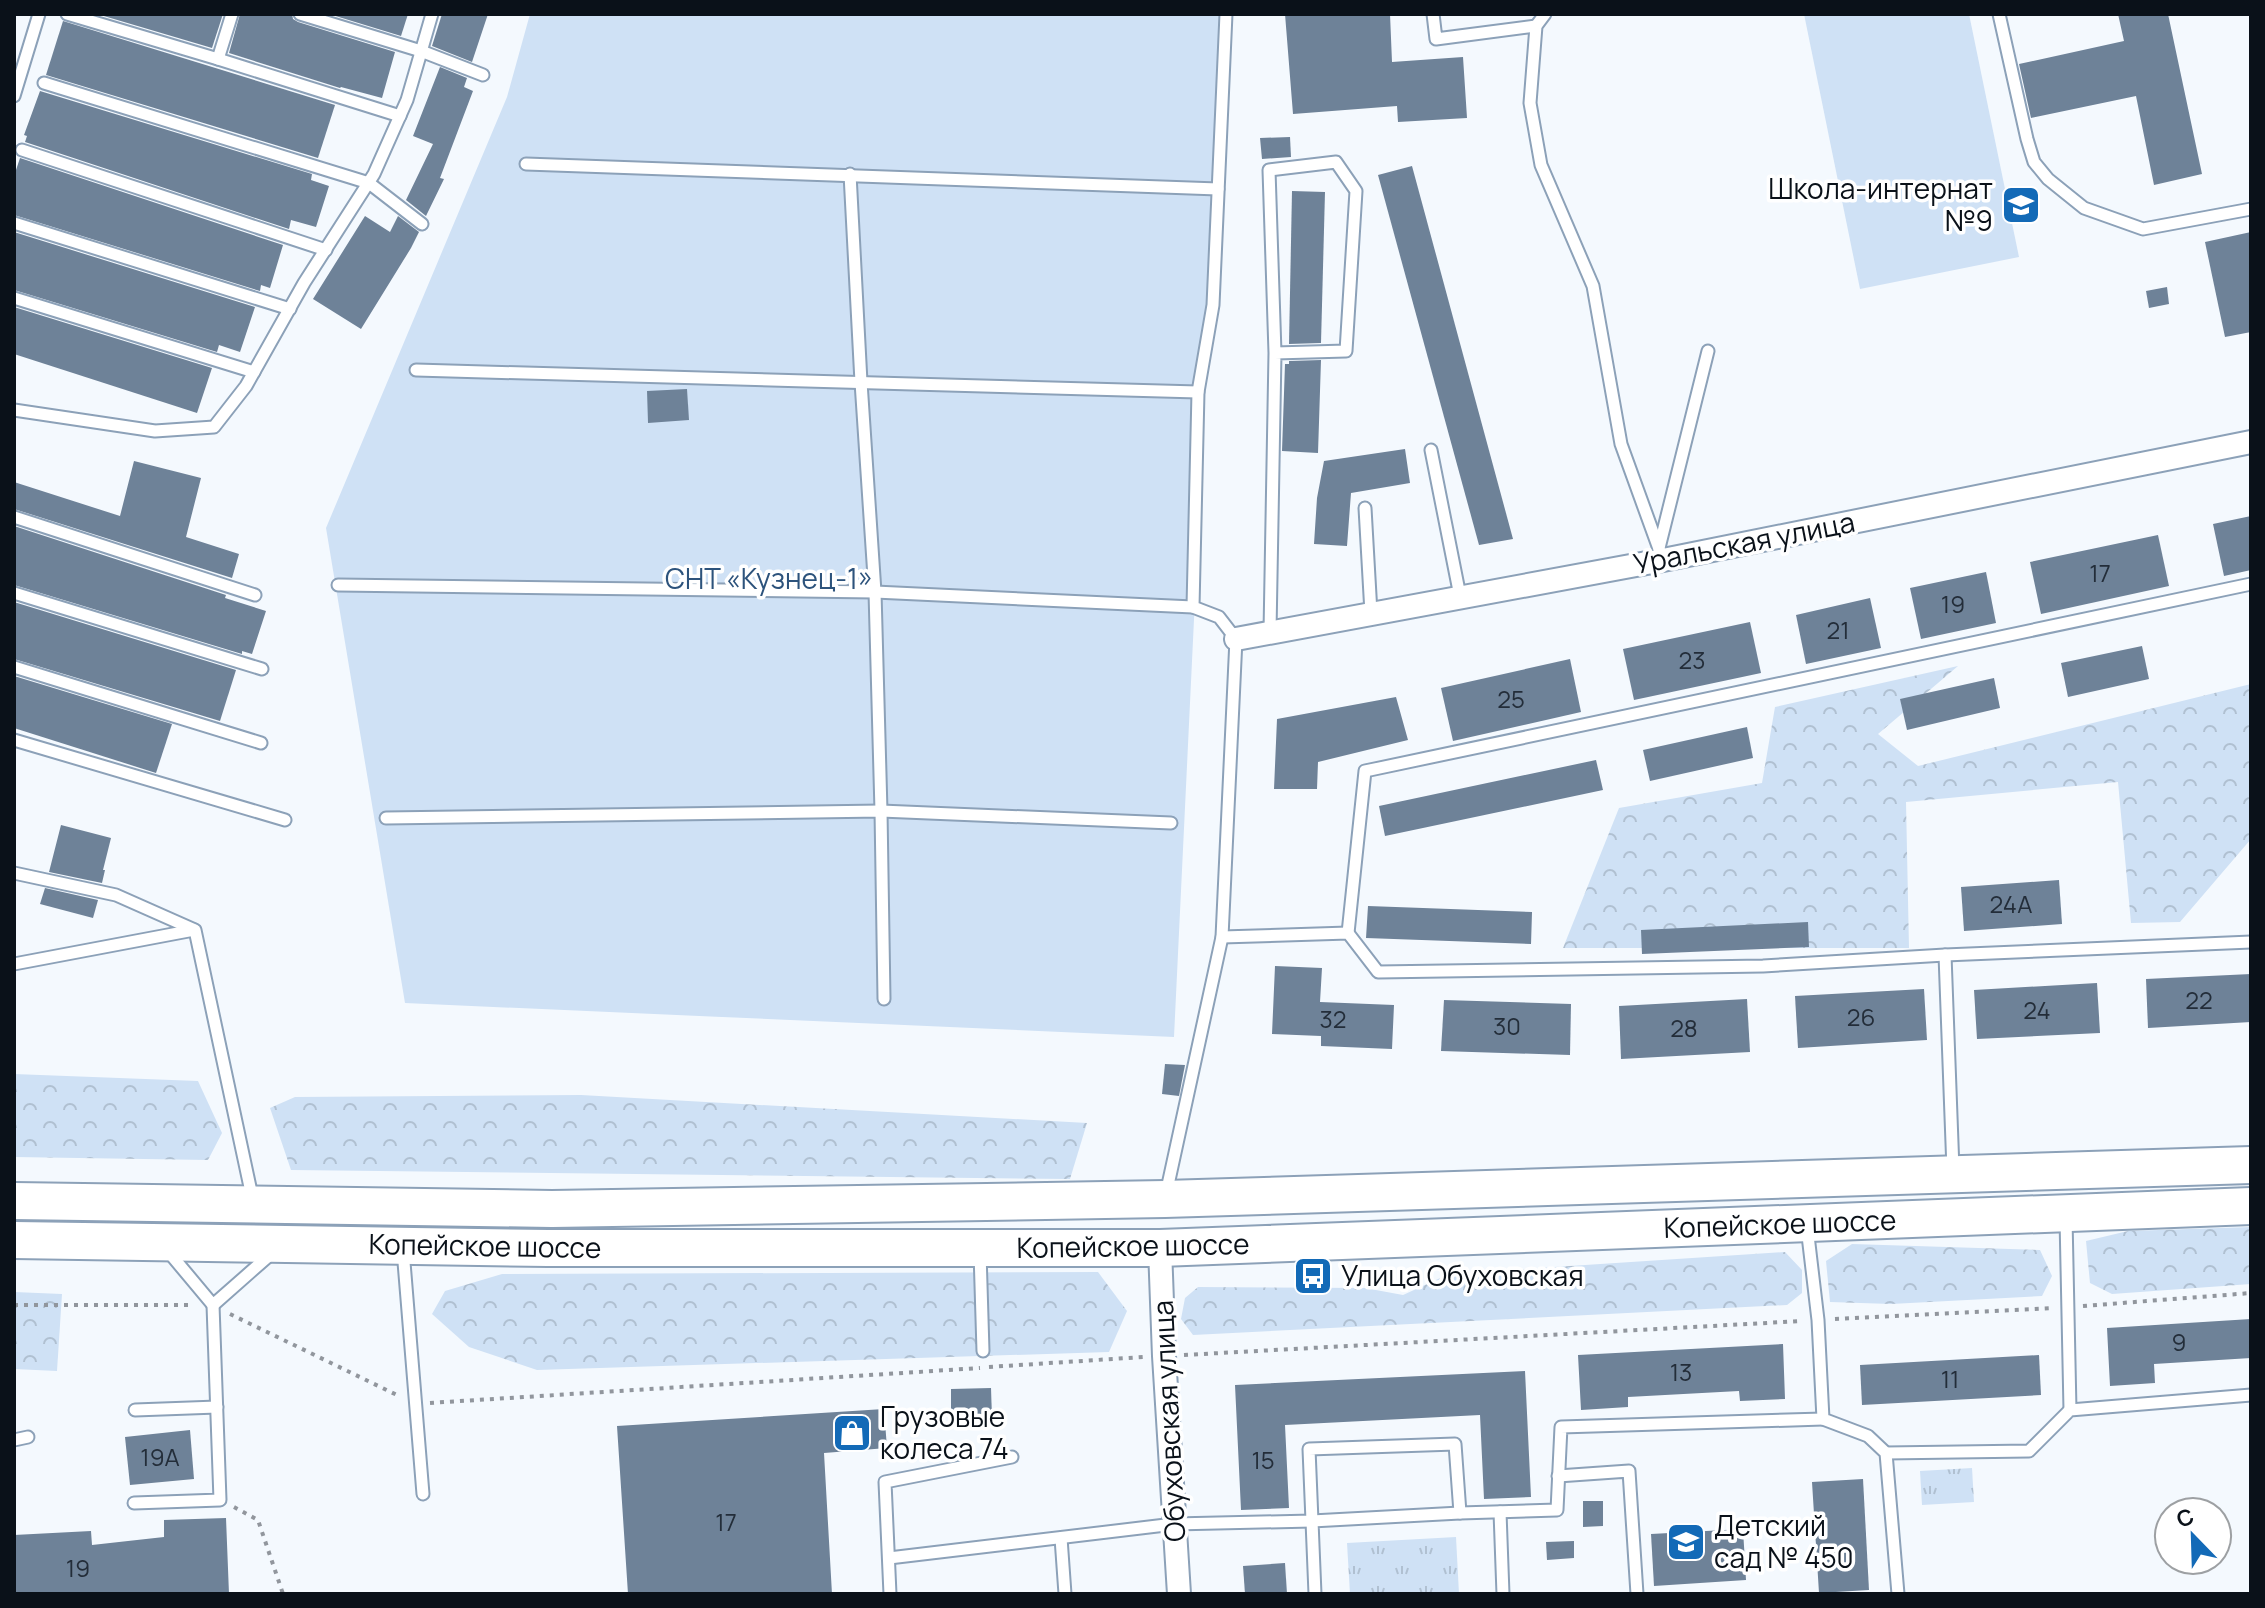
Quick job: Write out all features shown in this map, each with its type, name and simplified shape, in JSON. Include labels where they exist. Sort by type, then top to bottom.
[{"type":"main road","name":"Копейское шоссе","points":[[14,1201],[552,1209],[1165,1199],[2251,1165]]},
{"type":"main road","points":[[1160,1248],[1165,1199]]},
{"type":"main road","name":"Копейское шоссе","points":[[14,1240],[548,1248],[1160,1248],[2251,1206]]},
{"type":"street","name":"Уральская улица","points":[[1236,639],[1661,554],[2251,442]]},
{"type":"street","name":"Обуховская улица","points":[[1160,1248],[1179,1594]]},
{"type":"lane","points":[[14,96],[39,14]]},
{"type":"lane","points":[[67,14],[400,116]]},
{"type":"lane","points":[[218,59],[232,14]]},
{"type":"lane","points":[[300,14],[421,51],[483,75]]},
{"type":"lane","points":[[14,410],[155,431],[214,427],[246,386],[369,183],[407,100],[432,14]]},
{"type":"lane","points":[[1193,607],[1198,392],[1213,305],[1226,14]]},
{"type":"lane","points":[[1433,14],[1436,39],[1536,26]]},
{"type":"lane","points":[[1545,14],[1536,26],[1530,103],[1541,165],[1593,286],[1621,444],[1661,554]]},
{"type":"lane","points":[[1999,14],[2034,162],[2048,179],[2084,208],[2143,229],[2251,209]]},
{"type":"lane","points":[[44,83],[369,183],[422,224]]},
{"type":"lane","points":[[22,150],[326,250]]},
{"type":"lane","points":[[1270,632],[1275,353],[1269,170],[1336,162],[1356,191],[1346,351],[1275,353]]},
{"type":"lane","points":[[526,164],[1218,189]]},
{"type":"lane","points":[[850,174],[875,592],[884,999]]},
{"type":"lane","points":[[14,223],[290,309]]},
{"type":"lane","points":[[14,298],[254,372]]},
{"type":"lane","points":[[1661,554],[1708,351]]},
{"type":"lane","points":[[416,370],[1198,392]]},
{"type":"lane","points":[[1431,450],[1460,596]]},
{"type":"lane","points":[[1365,508],[1371,613]]},
{"type":"lane","points":[[14,517],[255,595]]},
{"type":"lane","points":[[2251,584],[1365,771],[1348,933],[1378,972],[1763,966],[2251,942]]},
{"type":"lane","points":[[338,585],[875,592],[1193,607],[1219,617],[1236,639],[1222,937],[1165,1199]]},
{"type":"lane","points":[[14,593],[262,669]]},
{"type":"lane","points":[[14,667],[261,743]]},
{"type":"lane","points":[[14,740],[285,820]]},
{"type":"lane","points":[[386,818],[881,811],[1171,823]]},
{"type":"lane","points":[[14,873],[116,895],[195,930]]},
{"type":"lane","points":[[14,964],[195,930]]},
{"type":"lane","points":[[195,930],[254,1205]]},
{"type":"lane","points":[[1222,937],[1348,933]]},
{"type":"lane","points":[[1945,955],[1953,1174]]},
{"type":"lane","points":[[2066,1214],[2070,1410]]},
{"type":"lane","points":[[1807,1222],[1818,1320],[1823,1419]]},
{"type":"lane","points":[[134,1503],[220,1500],[213,1305],[161,1243]]},
{"type":"lane","points":[[213,1305],[281,1244]]},
{"type":"lane","points":[[403,1245],[423,1494]]},
{"type":"lane","points":[[980,1248],[983,1351]]},
{"type":"lane","points":[[1886,1453],[2029,1451],[2070,1410],[2251,1395]]},
{"type":"lane","points":[[135,1410],[217,1407]]},
{"type":"lane","points":[[889,1558],[1174,1524],[1557,1510],[1561,1427],[1823,1419],[1868,1436],[1886,1453],[1898,1594]]},
{"type":"lane","points":[[14,1440],[28,1437]]},
{"type":"lane","points":[[1315,1594],[1309,1449],[1455,1444],[1460,1513]]},
{"type":"lane","points":[[890,1594],[885,1482],[1012,1457]]},
{"type":"lane","points":[[1558,1476],[1629,1471],[1637,1594]]},
{"type":"lane","points":[[1500,1512],[1503,1594]]},
{"type":"lane","points":[[1061,1538],[1065,1594]]},
{"type":"path","points":[[14,1305],[213,1305],[416,1404],[1164,1356],[1987,1313],[2251,1293]]},
{"type":"path","points":[[220,1500],[258,1520],[283,1594]]},
{"type":"green space","name":"СНТ «Кузнец-1»","points":[[530,14],[1223,14],[1174,1037],[405,1003],[326,528],[507,97]]},
{"type":"green space","points":[[1804,14],[1969,14],[2019,257],[1860,289]]},
{"type":"green space","points":[[1958,666],[1878,734],[1918,766],[2251,684],[2251,839],[2180,922],[2131,923],[2118,782],[1906,802],[1909,948],[1563,948],[1619,808],[1762,783],[1775,707]]},
{"type":"green space","points":[[14,1074],[198,1081],[222,1133],[208,1160],[14,1157]]},
{"type":"green space","points":[[581,1095],[1087,1123],[1070,1179],[291,1170],[270,1108],[295,1097]]},
{"type":"green space","points":[[2251,1227],[2251,1284],[2112,1294],[2090,1283],[2086,1241],[2128,1231]]},
{"type":"green space","points":[[1852,1244],[2040,1250],[2052,1276],[2042,1296],[1891,1304],[1830,1302],[1826,1261]]},
{"type":"green space","points":[[1785,1252],[1802,1270],[1802,1293],[1787,1305],[1193,1335],[1181,1319],[1185,1298],[1198,1287],[1365,1288],[1403,1295],[1449,1274]]},
{"type":"green space","points":[[1098,1272],[1127,1311],[1109,1352],[537,1370],[469,1347],[432,1314],[445,1291],[502,1274]]},
{"type":"green space","points":[[14,1292],[62,1294],[57,1371],[14,1369]]},
{"type":"green space","points":[[1972,1468],[1974,1502],[1922,1505],[1920,1471]]},
{"type":"green space","points":[[1456,1537],[1459,1594],[1350,1594],[1347,1543]]},
{"type":"building","points":[[97,14],[223,14],[212,48]]},
{"type":"building","points":[[240,14],[292,14],[298,22],[395,52],[382,98],[229,53]]},
{"type":"building","points":[[329,14],[408,14],[401,36]]},
{"type":"building","points":[[442,14],[488,14],[472,62],[432,46]]},
{"type":"building","points":[[1285,14],[1390,14],[1392,62],[1463,57],[1467,118],[1398,122],[1397,106],[1293,114]]},
{"type":"building","points":[[2118,14],[2168,14],[2202,174],[2154,185],[2136,96],[2031,118],[2019,64],[2124,41]]},
{"type":"building","points":[[63,21],[335,105],[318,158],[46,75]]},
{"type":"building","points":[[440,67],[467,78],[464,87],[473,91],[440,178],[444,179],[426,216],[406,200],[433,144],[413,136]]},
{"type":"building","points":[[40,91],[312,174],[311,180],[329,186],[316,227],[291,220],[289,229],[25,142],[27,136],[24,135]]},
{"type":"building","points":[[1290,137],[1291,157],[1262,159],[1260,138]]},
{"type":"building","points":[[20,158],[283,245],[270,288],[261,285],[260,291],[14,215],[14,176]]},
{"type":"building","points":[[1412,166],[1513,539],[1479,545],[1378,175]]},
{"type":"building","points":[[1292,191],[1325,192],[1321,343],[1289,344]]},
{"type":"building","points":[[365,216],[390,232],[398,216],[419,232],[361,329],[313,299]]},
{"type":"building","points":[[14,232],[255,307],[240,352],[219,345],[217,352],[14,290]]},
{"type":"building","points":[[2251,232],[2251,332],[2225,337],[2205,242]]},
{"type":"building","points":[[2167,287],[2169,304],[2149,308],[2146,291]]},
{"type":"building","points":[[14,307],[212,368],[197,413],[14,354]]},
{"type":"building","points":[[1321,360],[1318,453],[1282,451],[1285,364],[1289,361]]},
{"type":"building","points":[[687,389],[689,420],[648,423],[647,391]]},
{"type":"building","points":[[1405,449],[1410,483],[1351,493],[1347,546],[1314,544],[1317,498],[1324,461]]},
{"type":"building","points":[[134,461],[201,478],[186,537],[239,554],[232,578],[14,509],[14,482],[120,516]]},
{"type":"building","points":[[2251,516],[2251,570],[2224,576],[2213,524]]},
{"type":"building","points":[[14,526],[266,611],[252,654],[242,651],[242,654],[14,585]]},
{"type":"building","points":[[2158,535],[2169,586],[2041,614],[2030,562]]},
{"type":"building","points":[[1986,572],[1996,623],[1921,639],[1910,588]]},
{"type":"building","points":[[1870,598],[1881,648],[1806,664],[1796,615]]},
{"type":"building","points":[[14,602],[236,670],[220,721],[14,659]]},
{"type":"building","points":[[1750,622],[1761,673],[1634,700],[1623,649]]},
{"type":"building","points":[[2142,646],[2149,679],[2068,697],[2061,663]]},
{"type":"building","points":[[1570,659],[1581,712],[1453,741],[1441,688]]},
{"type":"building","points":[[14,676],[172,724],[156,773],[14,728]]},
{"type":"building","points":[[1994,678],[2000,708],[1907,730],[1900,699]]},
{"type":"building","points":[[1396,697],[1408,740],[1318,762],[1317,789],[1274,789],[1277,719]]},
{"type":"building","points":[[1747,727],[1753,758],[1650,781],[1643,750]]},
{"type":"building","points":[[1596,760],[1603,790],[1385,836],[1379,806]]},
{"type":"building","points":[[61,825],[111,838],[102,883],[49,872]]},
{"type":"building","points":[[2059,880],[2062,924],[1964,931],[1961,887]]},
{"type":"building","points":[[45,888],[98,900],[93,918],[40,904]]},
{"type":"building","points":[[1368,906],[1532,912],[1531,944],[1366,938]]},
{"type":"building","points":[[1808,922],[1809,947],[1642,954],[1641,930]]},
{"type":"building","points":[[1275,966],[1322,968],[1320,1002],[1394,1005],[1392,1049],[1321,1046],[1321,1036],[1272,1034]]},
{"type":"building","points":[[2251,974],[2251,1022],[2148,1028],[2146,979]]},
{"type":"building","points":[[2097,983],[2100,1033],[1977,1039],[1974,990]]},
{"type":"building","points":[[1924,989],[1927,1040],[1798,1048],[1795,996]]},
{"type":"building","points":[[1747,999],[1750,1052],[1621,1059],[1619,1006]]},
{"type":"building","points":[[1444,1000],[1571,1004],[1570,1055],[1441,1051]]},
{"type":"building","points":[[1165,1064],[1185,1065],[1179,1096],[1162,1094]]},
{"type":"building","points":[[2251,1319],[2251,1358],[2154,1364],[2155,1383],[2110,1386],[2107,1328]]},
{"type":"building","points":[[1783,1344],[1785,1399],[1740,1401],[1739,1391],[1628,1397],[1628,1407],[1581,1410],[1578,1355]]},
{"type":"building","points":[[2039,1355],[2041,1395],[1862,1405],[1860,1365]]},
{"type":"building","points":[[1525,1371],[1531,1497],[1484,1499],[1480,1415],[1285,1425],[1289,1508],[1241,1510],[1235,1385]]},
{"type":"building","points":[[991,1388],[992,1418],[951,1419],[951,1389]]},
{"type":"building","points":[[884,1409],[887,1448],[824,1453],[832,1594],[628,1594],[617,1426]]},
{"type":"building","points":[[190,1430],[194,1479],[130,1485],[125,1437]]},
{"type":"building","points":[[1863,1479],[1869,1590],[1819,1593],[1812,1482]]},
{"type":"building","points":[[1583,1501],[1603,1501],[1603,1526],[1583,1527]]},
{"type":"building","points":[[226,1518],[229,1594],[14,1594],[14,1535],[91,1531],[92,1545],[164,1537],[164,1520]]},
{"type":"building","points":[[1743,1529],[1746,1580],[1654,1586],[1651,1534]]},
{"type":"building","points":[[1574,1541],[1574,1558],[1547,1560],[1546,1542]]},
{"type":"building","points":[[1285,1563],[1287,1594],[1245,1594],[1243,1566]]},
{"type":"place","name":"Школа-интернат №9","points":[[2021,205]]},
{"type":"place","name":"Улица Обуховская","points":[[1313,1276]]},
{"type":"place","name":"Грузовые колеса 74","points":[[852,1433]]},
{"type":"place","name":"Детский сад № 450","points":[[1686,1542]]}]
